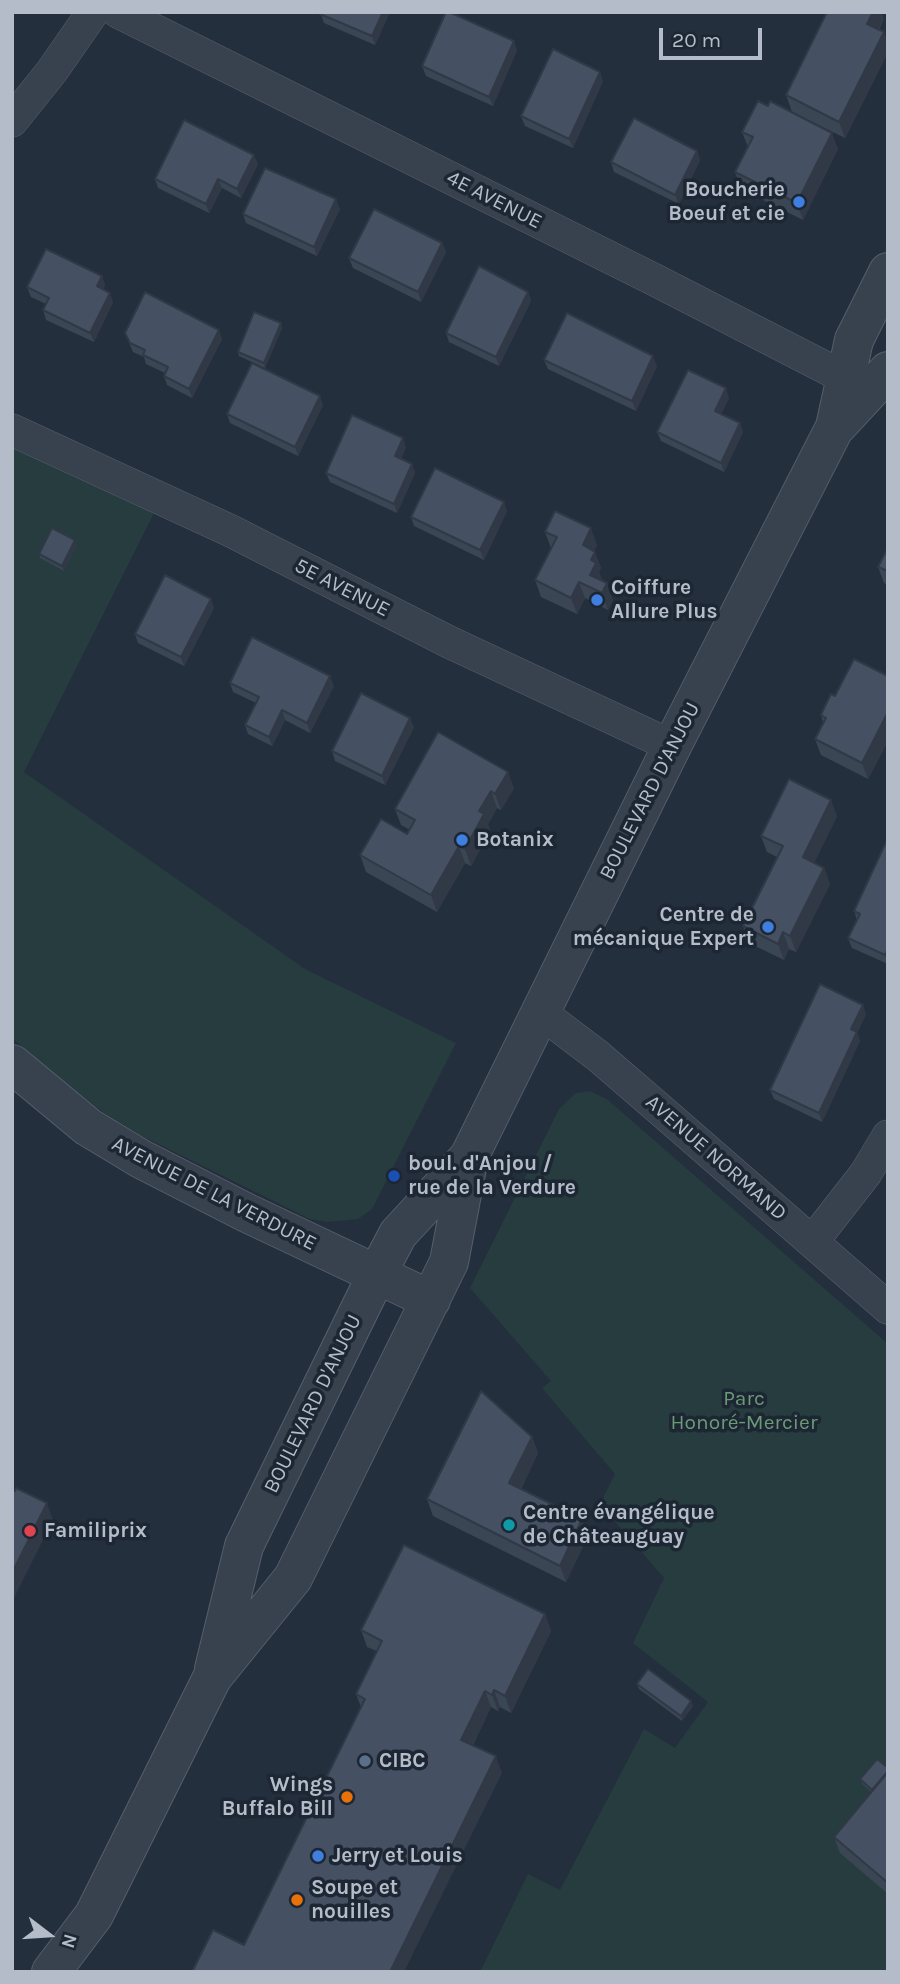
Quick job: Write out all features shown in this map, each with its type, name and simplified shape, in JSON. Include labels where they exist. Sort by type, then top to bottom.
[{"type":"street","points":[[12,121],[52,71],[93,12]]},
{"type":"street","name":"4E AVENUE","points":[[118,12],[657,281],[868,380]]},
{"type":"street","points":[[868,380],[854,340],[888,272]]},
{"type":"street","name":"BOULEVARD D'ANJOU","points":[[51,1972],[94,1915],[212,1678],[293,1578],[449,1262],[469,1157],[672,746],[835,427],[868,380]]},
{"type":"street","name":"5E AVENUE","points":[[12,430],[220,526],[449,642],[672,746]]},
{"type":"street","name":"AVENUE NORMAND","points":[[540,1012],[598,1056],[888,1308]]},
{"type":"street","name":"AVENUE DE LA VERDURE","points":[[12,1064],[88,1127],[122,1149],[192,1187],[430,1300]]},
{"type":"street","points":[[813,1241],[866,1172],[888,1136]]},
{"type":"street","name":"BOULEVARD D'ANJOU","points":[[212,1678],[244,1545],[377,1274],[398,1234],[469,1157]]},
{"type":"street","name":"BOULEVARD D'ANJOU","points":[[78,1972],[94,1915]]},
{"type":"green space","points":[[12,448],[154,513],[24,772],[305,969],[456,1043],[372,1209],[358,1219],[327,1222],[310,1219],[140,1135],[107,1115],[58,1078],[12,1038]]},
{"type":"green space","name":"Parc Honoré-Mercier","points":[[590,1091],[608,1100],[888,1344],[888,1972],[480,1972],[528,1874],[560,1890],[644,1729],[675,1748],[708,1702],[633,1643],[664,1578],[600,1504],[615,1474],[542,1388],[551,1381],[470,1288],[559,1109],[576,1093]]},
{"type":"building","points":[[383,12],[372,36],[320,14]]},
{"type":"building","points":[[446,12],[514,41],[489,97],[422,66]]},
{"type":"building","points":[[827,12],[873,12],[867,24],[884,32],[839,122],[786,95]]},
{"type":"building","points":[[553,49],[600,72],[569,139],[521,116]]},
{"type":"building","points":[[758,101],[768,106],[770,101],[832,133],[797,203],[735,172],[753,137],[742,132]]},
{"type":"building","points":[[634,118],[697,151],[675,195],[611,162]]},
{"type":"building","points":[[184,120],[254,155],[237,189],[218,179],[206,204],[155,179]]},
{"type":"building","points":[[265,168],[336,199],[314,247],[243,214]]},
{"type":"building","points":[[374,209],[442,243],[418,292],[349,258]]},
{"type":"building","points":[[46,249],[102,276],[97,286],[110,293],[90,333],[43,310],[49,298],[27,287]]},
{"type":"building","points":[[479,266],[528,292],[496,357],[446,333]]},
{"type":"building","points":[[145,292],[219,330],[189,389],[164,376],[168,367],[143,355],[145,350],[130,343],[125,333]]},
{"type":"building","points":[[254,312],[281,323],[264,363],[238,352]]},
{"type":"building","points":[[567,313],[653,356],[632,401],[544,360]]},
{"type":"building","points":[[252,363],[320,396],[295,447],[227,414]]},
{"type":"building","points":[[688,370],[726,388],[715,411],[740,423],[721,463],[657,432]]},
{"type":"building","points":[[352,415],[403,438],[395,456],[412,464],[394,504],[326,473]]},
{"type":"building","points":[[435,468],[504,502],[480,550],[411,517]]},
{"type":"building","points":[[555,511],[591,528],[583,545],[595,552],[591,560],[596,563],[590,575],[607,583],[602,593],[579,582],[571,598],[535,580],[557,537],[545,532]]},
{"type":"building","points":[[52,528],[75,540],[62,566],[39,554]]},
{"type":"building","points":[[888,548],[888,571],[878,567]]},
{"type":"building","points":[[165,575],[211,599],[181,657],[135,634]]},
{"type":"building","points":[[252,637],[330,676],[307,723],[282,710],[269,737],[245,725],[259,697],[230,683]]},
{"type":"building","points":[[854,659],[888,676],[888,712],[862,763],[815,739],[826,718],[821,715],[826,704],[831,694],[835,696]]},
{"type":"building","points":[[361,693],[410,718],[382,776],[332,751]]},
{"type":"building","points":[[438,732],[508,772],[495,794],[491,791],[479,811],[484,814],[465,849],[459,846],[431,895],[360,855],[381,819],[407,834],[415,820],[395,809]]},
{"type":"building","points":[[789,779],[831,800],[803,857],[824,868],[790,936],[783,932],[778,944],[743,926],[783,846],[761,836]]},
{"type":"building","points":[[888,838],[888,949],[885,955],[848,938],[860,914],[854,911]]},
{"type":"building","points":[[820,984],[863,1005],[851,1029],[857,1032],[819,1113],[770,1090]]},
{"type":"building","points":[[481,1391],[532,1437],[509,1483],[582,1519],[560,1566],[427,1499]]},
{"type":"building","points":[[16,1488],[47,1503],[12,1573],[12,1490],[15,1491]]},
{"type":"building","points":[[404,1545],[545,1614],[505,1696],[494,1690],[492,1695],[485,1691],[461,1740],[496,1756],[390,1972],[192,1972],[213,1930],[244,1945],[365,1699],[356,1694],[382,1641],[361,1630]]},
{"type":"building","points":[[648,1669],[691,1701],[681,1716],[637,1684]]},
{"type":"building","points":[[877,1759],[888,1771],[872,1790],[860,1779]]},
{"type":"building","points":[[888,1772],[888,1883],[834,1837]]},
{"type":"place","name":"Boucherie Boeuf et cie","points":[[799,202]]},
{"type":"place","name":"Coiffure Allure Plus","points":[[597,600]]},
{"type":"place","name":"Botanix","points":[[462,840]]},
{"type":"place","name":"Centre de mécanique Expert","points":[[768,927]]},
{"type":"place","name":"boul. d'Anjou / rue de la Verdure","points":[[394,1176]]},
{"type":"place","name":"Centre évangélique de Châteauguay","points":[[509,1525]]},
{"type":"place","name":"Familiprix","points":[[30,1531]]},
{"type":"place","name":"CIBC","points":[[365,1761]]},
{"type":"place","name":"Wings Buffalo Bill","points":[[347,1797]]},
{"type":"place","name":"Jerry et Louis","points":[[318,1856]]},
{"type":"place","name":"Soupe et nouilles","points":[[297,1900]]}]
